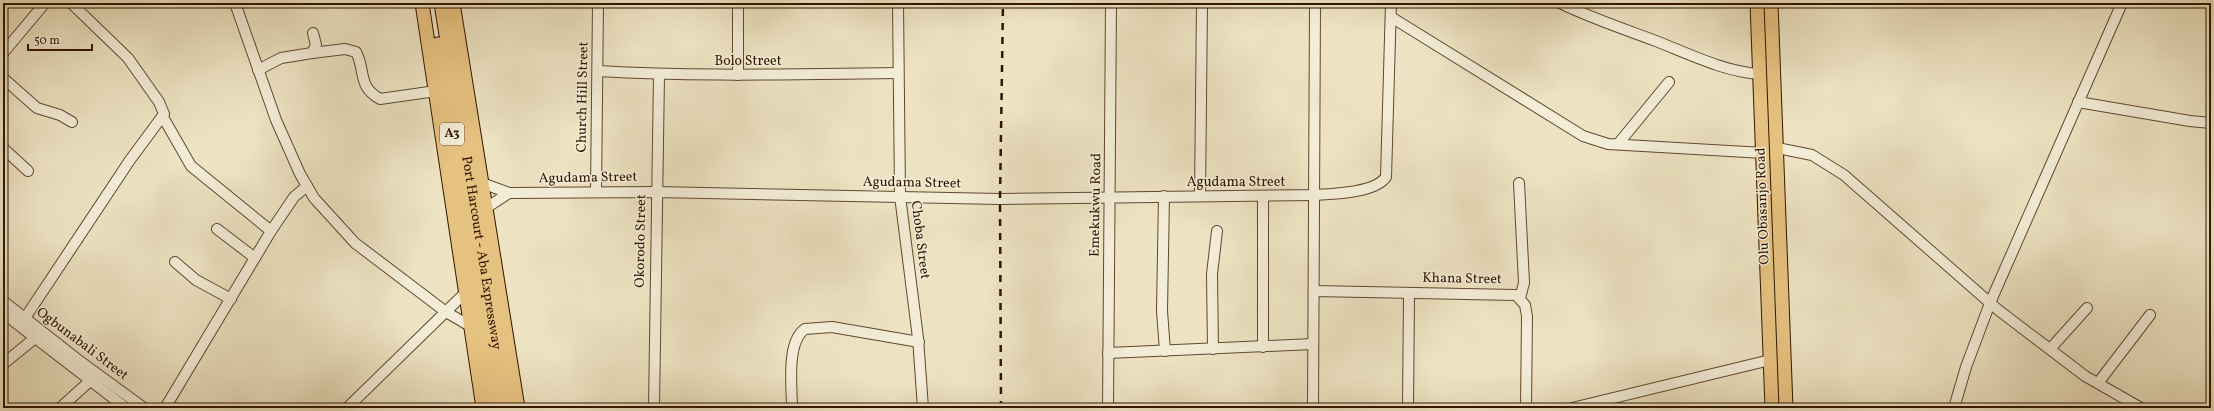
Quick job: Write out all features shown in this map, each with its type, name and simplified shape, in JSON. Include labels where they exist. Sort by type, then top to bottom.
[{"type":"highway","name":"Port Harcourt - Aba Expressway","points":[[431,3],[478,264],[506,408]]},
{"type":"highway","name":"Port Harcourt - Aba Expressway","points":[[442,3],[478,264],[494,408]]},
{"type":"main road","points":[[422,3],[483,408]]},
{"type":"main road","points":[[453,3],[518,408]]},
{"type":"main road","name":"Olu Obasanjo Road","points":[[1757,3],[1764,153],[1772,408]]},
{"type":"main road","name":"Olu Obasanjo Road","points":[[1771,3],[1786,408]]},
{"type":"street","points":[[3,53],[45,3]]},
{"type":"street","points":[[71,3],[128,58],[159,102],[163,110],[163,118],[191,166],[271,231]]},
{"type":"street","points":[[235,3],[276,120],[314,198],[355,243],[446,312],[470,326]]},
{"type":"street","name":"Church Hill Street","points":[[596,192],[598,3]]},
{"type":"street","points":[[738,3],[738,75]]},
{"type":"street","name":"Choba Street","points":[[898,3],[900,196],[919,342],[923,408]]},
{"type":"street","name":"Emekukwu Road","points":[[1108,408],[1111,3]]},
{"type":"street","points":[[1200,196],[1202,3]]},
{"type":"street","points":[[1313,408],[1315,3]]},
{"type":"street","points":[[1391,3],[1391,17],[1583,136],[1608,144],[1764,153]]},
{"type":"street","points":[[1560,3],[1595,19],[1705,60],[1746,73],[1760,74]]},
{"type":"street","points":[[1954,408],[1966,367],[1990,303],[2046,179],[2122,3]]},
{"type":"street","name":"Agudama Street","points":[[509,193],[656,192],[1000,199],[1110,196],[1314,195],[1370,187],[1383,182],[1386,177],[1391,17]]},
{"type":"street","points":[[312,53],[316,45],[313,33]]},
{"type":"street","points":[[258,70],[281,58],[345,49],[356,52],[363,80],[368,90],[380,99],[436,91]]},
{"type":"street","name":"Bolo Street","points":[[598,71],[659,75],[898,73]]},
{"type":"street","name":"Okorodo Street","points":[[654,408],[656,192],[659,75]]},
{"type":"street","points":[[3,78],[37,108],[60,115],[72,122]]},
{"type":"street","points":[[1618,144],[1669,82]]},
{"type":"street","points":[[2078,102],[2190,121],[2211,123]]},
{"type":"street","points":[[25,318],[130,160],[163,118]]},
{"type":"street","points":[[3,148],[28,171]]},
{"type":"street","points":[[1777,148],[1812,155],[1844,175],[1990,303],[2051,348],[2085,376],[2141,408]]},
{"type":"street","points":[[482,183],[509,193]]},
{"type":"street","points":[[1520,183],[1524,283],[1520,298]]},
{"type":"street","points":[[165,408],[271,231],[294,197],[307,186]]},
{"type":"street","points":[[486,208],[509,193]]},
{"type":"street","points":[[1164,196],[1162,311],[1164,351]]},
{"type":"street","points":[[1263,196],[1263,347]]},
{"type":"street","points":[[217,229],[255,258]]},
{"type":"street","points":[[1212,349],[1212,274],[1217,231]]},
{"type":"street","points":[[175,262],[196,280],[231,299]]},
{"type":"street","name":"Khana Street","points":[[1314,291],[1510,294],[1520,298],[1526,305],[1527,316],[1526,408]]},
{"type":"street","points":[[347,408],[465,293]]},
{"type":"street","points":[[1408,408],[1409,293]]},
{"type":"street","name":"Ogbunabali Street","points":[[3,301],[144,408]]},
{"type":"street","points":[[2051,348],[2087,308]]},
{"type":"street","name":"Ogbunabali Street","points":[[3,313],[126,408]]},
{"type":"street","points":[[2098,383],[2150,315]]},
{"type":"street","points":[[792,408],[792,352],[796,338],[805,329],[832,327],[919,342]]},
{"type":"street","points":[[3,364],[35,338]]},
{"type":"street","points":[[1108,354],[1314,344]]},
{"type":"street","points":[[1572,408],[1770,360]]},
{"type":"street","points":[[60,408],[90,381]]},
{"type":"railway","points":[[1001,408],[1000,199],[1003,3]]}]
